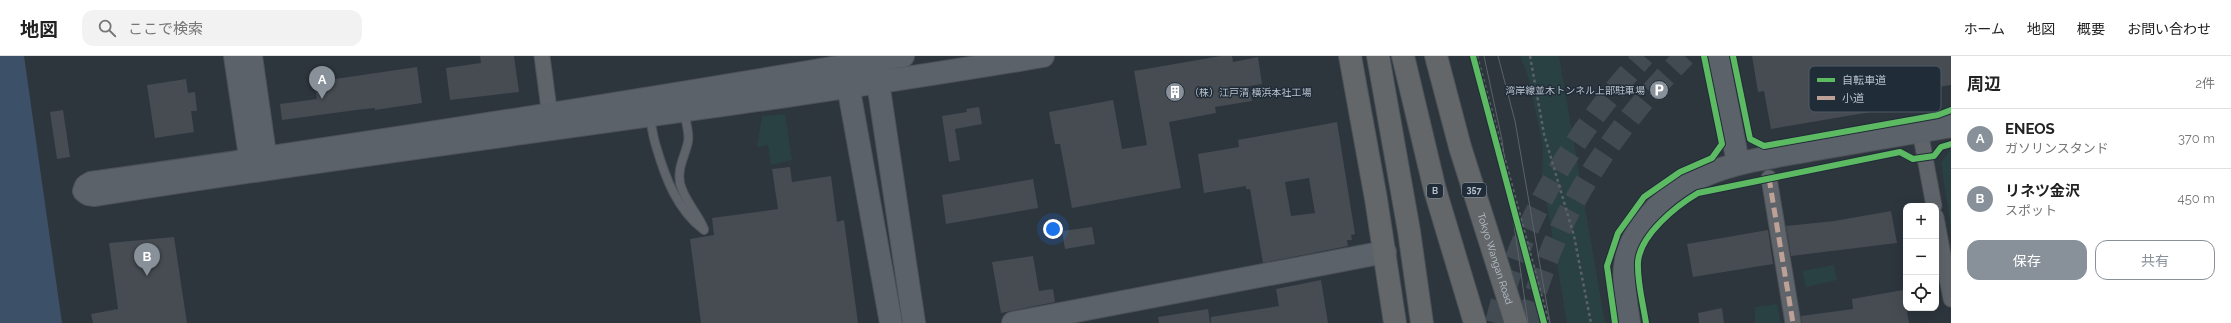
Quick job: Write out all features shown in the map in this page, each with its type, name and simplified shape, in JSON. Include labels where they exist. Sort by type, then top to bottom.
[{"type":"highway","points":[[1350,56],[1385,252],[1395,323]]},
{"type":"highway","points":[[1378,56],[1408,230],[1422,323]]},
{"type":"highway","name":"B","points":[[1403,56],[1435,190],[1476,323]]},
{"type":"highway","name":"Tokyo Wangan Road","points":[[1436,56],[1460,147],[1516,323]]},
{"type":"street","points":[[235,56],[259,164]]},
{"type":"street","points":[[251,56],[259,164]]},
{"type":"street","points":[[542,56],[551,121]]},
{"type":"street","points":[[259,164],[95,195],[88,194],[84,191],[86,186],[91,183],[259,164],[551,121],[843,62],[903,56]]},
{"type":"street","points":[[551,121],[649,115],[879,84],[1043,56]]},
{"type":"street","points":[[1718,56],[1738,163]]},
{"type":"street","points":[[874,58],[914,323]]},
{"type":"street","points":[[843,62],[891,323]]},
{"type":"street","points":[[1630,323],[1625,287],[1626,260],[1632,241],[1642,224],[1663,200],[1685,184],[1738,163],[1951,126]]},
{"type":"street","points":[[1920,131],[1933,203]]},
{"type":"street","points":[[1769,178],[1793,323]]},
{"type":"street","points":[[1939,234],[1951,300]]},
{"type":"street","points":[[1013,323],[1385,252]]},
{"type":"lane","points":[[649,115],[655,146],[675,197],[690,219],[704,230],[699,216],[686,202],[680,183],[680,166],[688,140],[684,110]]},
{"type":"path","points":[[1472,56],[1544,323]]},
{"type":"path","points":[[1476,56],[1549,323]]},
{"type":"path","points":[[1530,56],[1544,134],[1574,236],[1591,323]]},
{"type":"green space","points":[[1520,56],[1559,56],[1605,323],[1567,323],[1542,176],[1543,146],[1528,76]]},
{"type":"green space","points":[[785,114],[792,160],[771,165],[768,145],[757,147],[762,116]]},
{"type":"green space","points":[[1951,148],[1951,229],[1941,163]]},
{"type":"green space","points":[[1834,265],[1837,280],[1806,287],[1802,271]]},
{"type":"green space","points":[[1777,304],[1781,323],[1755,323],[1755,307]]},
{"type":"water","points":[[0,56],[24,56],[62,323],[0,323]]},
{"type":"building","points":[[480,56],[514,56],[519,92],[450,100],[446,68],[481,63]]},
{"type":"building","points":[[1221,56],[1232,56],[1233,62],[1258,57],[1262,84],[1249,86],[1252,101],[1215,107],[1216,113],[1169,122],[1181,188],[1072,208],[1060,144],[1055,144],[1049,112],[1113,100],[1122,149],[1147,145],[1134,71]]},
{"type":"building","points":[[1752,56],[1951,56],[1951,85],[1941,87],[1941,66],[1809,66],[1809,112],[1871,112],[1771,129],[1764,91],[1758,92]]},
{"type":"building","points":[[417,67],[422,103],[375,110],[375,108],[356,110],[282,120],[280,104],[317,99],[314,82]]},
{"type":"building","points":[[186,79],[188,93],[195,92],[197,111],[191,111],[194,132],[155,138],[147,85]]},
{"type":"building","points":[[979,107],[982,124],[955,129],[960,160],[949,162],[942,116],[967,112],[966,109]]},
{"type":"building","points":[[63,110],[70,157],[57,159],[50,112]]},
{"type":"building","points":[[1337,122],[1355,234],[1351,235],[1352,240],[1347,240],[1348,246],[1263,263],[1250,189],[1246,189],[1246,186],[1204,193],[1198,154],[1239,147],[1238,140]],"holes":[[[1309,178],[1315,213],[1291,216],[1285,182]]]},
{"type":"building","points":[[790,167],[792,182],[831,176],[837,222],[844,220],[858,323],[701,323],[690,239],[714,235],[712,218],[778,209],[772,169]]},
{"type":"building","points":[[1033,179],[1038,208],[946,224],[942,195]]},
{"type":"building","points":[[1891,211],[1897,243],[1791,256],[1786,226],[1834,221]]},
{"type":"building","points":[[1092,227],[1095,244],[1065,249],[1062,231]]},
{"type":"building","points":[[1768,230],[1773,264],[1693,277],[1687,244]]},
{"type":"building","points":[[174,237],[187,323],[93,323],[91,314],[118,309],[109,243]]},
{"type":"building","points":[[1033,256],[1039,291],[1053,289],[1055,302],[1001,313],[992,262]]},
{"type":"building","points":[[1321,280],[1328,323],[1211,323],[1211,317],[1279,306],[1276,289]]},
{"type":"building","points":[[1903,290],[1903,311],[1907,311],[1909,323],[1802,323],[1801,316],[1853,309],[1852,299]]},
{"type":"building","points":[[1722,308],[1724,323],[1699,323],[1698,313]]},
{"type":"building","points":[[1208,309],[1210,323],[1159,323],[1158,317]]},
{"type":"tunnel","points":[[1496,323],[1507,285],[1520,249],[1535,214],[1553,180],[1594,116],[1644,56]]},
{"type":"tunnel","points":[[1528,323],[1538,286],[1552,249],[1568,213],[1587,179],[1633,114],[1658,84],[1685,56]]},
{"type":"tram line","points":[[1484,56],[1502,140],[1528,323]]},
{"type":"tram line","points":[[1498,56],[1515,121],[1550,323]]},
{"type":"marked path","points":[[1769,178],[1793,323]]},
{"type":"cycle path","points":[[1473,56],[1544,323]]},
{"type":"cycle path","points":[[1615,323],[1607,266],[1618,233],[1644,197],[1680,172],[1712,158],[1722,144],[1704,56]]},
{"type":"cycle path","points":[[1733,56],[1750,139],[1764,146],[1938,115],[1951,110]]},
{"type":"cycle path","points":[[1646,323],[1638,277],[1640,252],[1645,242],[1660,222],[1680,205],[1698,193],[1900,152],[1913,159],[1934,156],[1941,147],[1951,144]]},
{"type":"place","name":"湾岸線並木トンネル上部駐車場","points":[[1659,90]]},
{"type":"place","name":"（株）江戸清 横浜本社工場","points":[[1175,92]]},
{"type":"place","name":"ENEOS","points":[[322,99]]},
{"type":"place","name":"リネツ金沢","points":[[147,276]]}]
